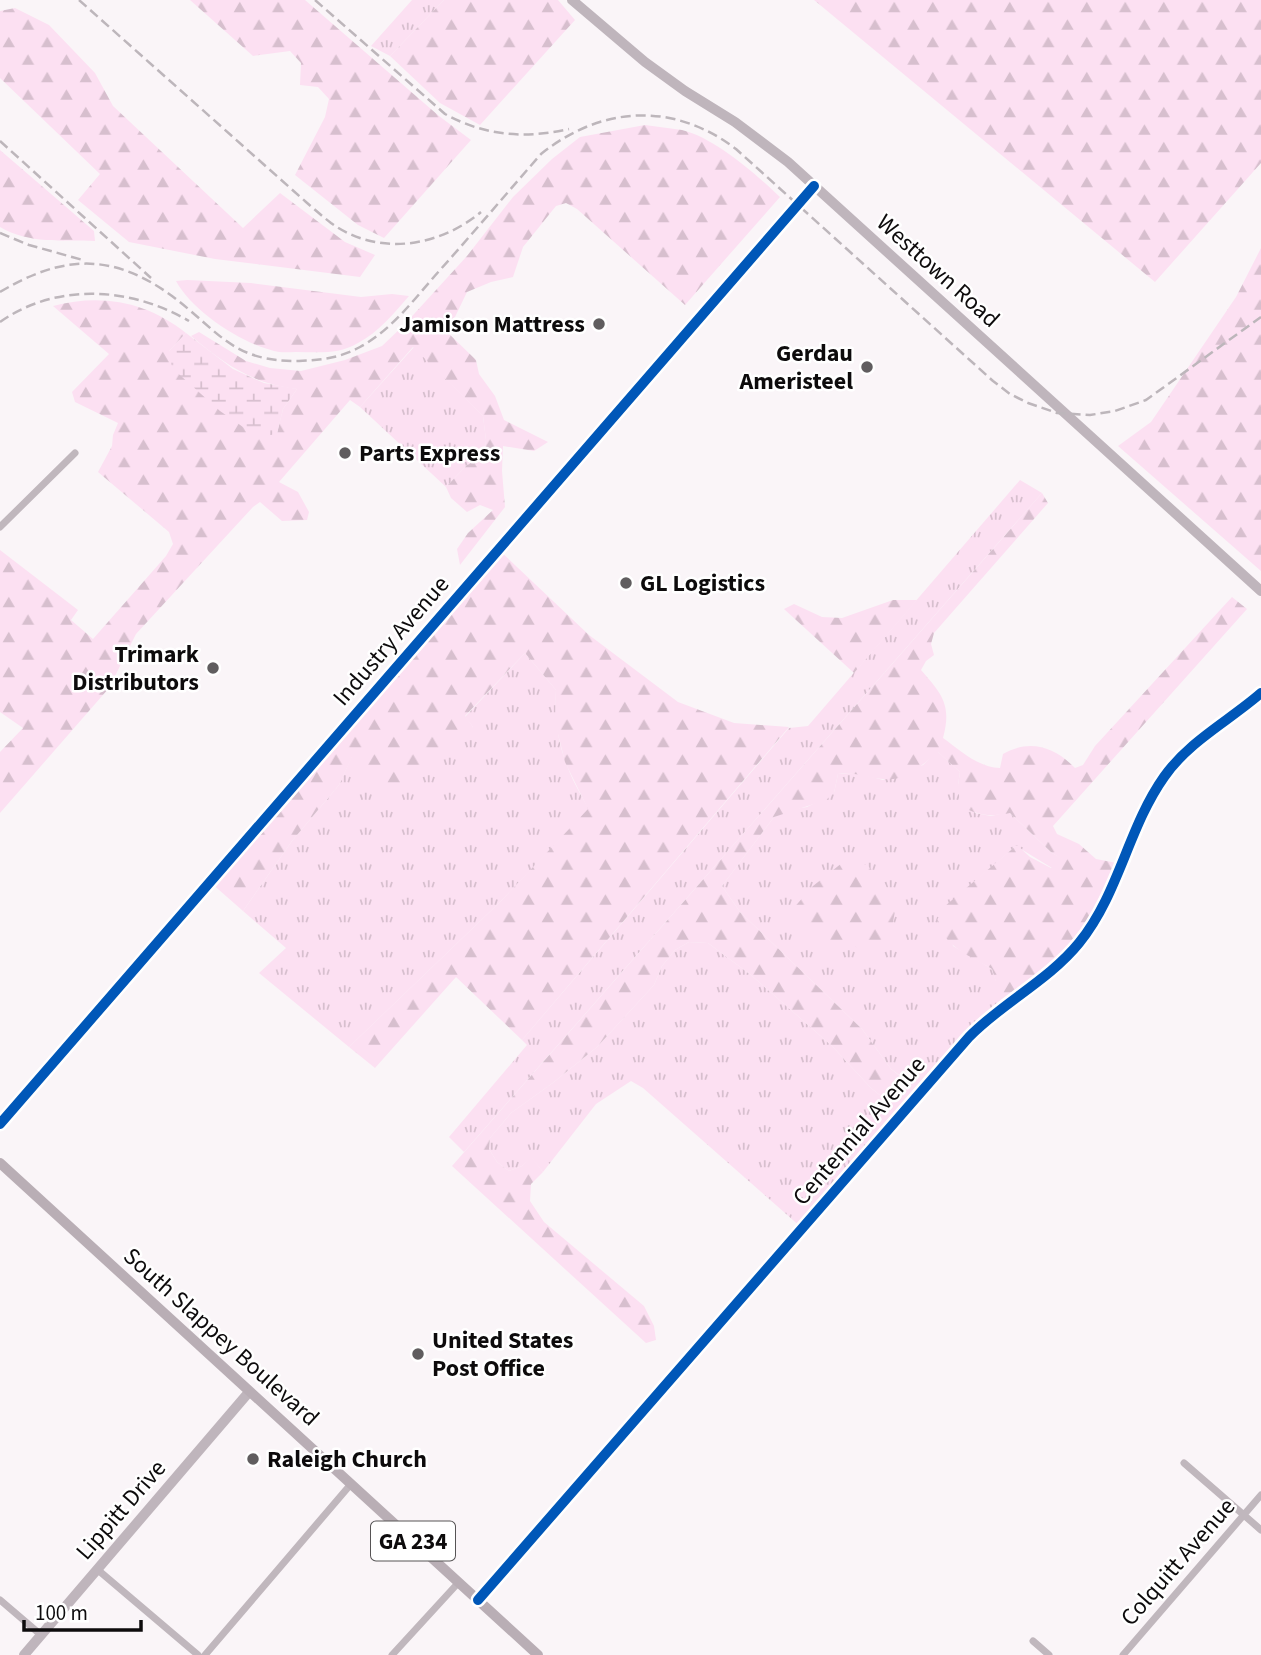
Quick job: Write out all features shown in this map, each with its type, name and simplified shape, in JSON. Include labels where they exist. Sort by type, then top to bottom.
[{"type":"main road","name":"South Slappey Boulevard","points":[[0,1163],[538,1655]]},
{"type":"main road","points":[[0,1176],[23,1185]]},
{"type":"street","name":"Westtown Road","points":[[572,0],[665,76],[768,145],[1261,591]]},
{"type":"street","name":"Industry Avenue","points":[[0,1124],[814,186]]},
{"type":"street","points":[[0,527],[75,453]]},
{"type":"street","name":"Centennial Avenue","points":[[478,1600],[969,1037],[1079,944],[1096,917],[1148,804],[1163,778],[1176,761],[1197,742],[1261,693]]},
{"type":"street","name":"Lippitt Drive","points":[[24,1655],[250,1392]]},
{"type":"street","points":[[1184,1463],[1261,1530]]},
{"type":"street","points":[[205,1655],[351,1484]]},
{"type":"street","name":"Colquitt Avenue","points":[[1123,1655],[1261,1495]]},
{"type":"street","points":[[98,1570],[198,1655]]},
{"type":"street","points":[[392,1655],[458,1582]]},
{"type":"street","points":[[0,1600],[41,1636]]},
{"type":"street","points":[[1033,1641],[1049,1655]]},
{"type":"green space","points":[[190,0],[305,0],[439,116],[471,140],[384,238],[358,225],[295,175],[325,117],[329,99],[318,87],[300,85],[301,63],[290,51],[253,56]]},
{"type":"green space","points":[[412,0],[444,0],[390,56],[371,46]]},
{"type":"green space","points":[[444,0],[558,0],[575,20],[480,125],[440,103],[390,56]]},
{"type":"green space","points":[[814,0],[1261,0],[1261,163],[1155,282]]},
{"type":"green space","points":[[15,8],[49,25],[95,73],[113,106],[243,228],[280,193],[345,242],[375,255],[360,277],[215,259],[129,242],[78,200],[100,174],[0,78],[0,11]]},
{"type":"green space","points":[[645,125],[695,134],[747,168],[780,197],[685,305],[577,209],[566,203],[556,206],[523,247],[513,277],[467,292],[455,317],[443,328],[476,360],[479,374],[495,396],[504,420],[548,442],[534,451],[503,446],[505,507],[460,565],[457,549],[468,533],[493,510],[480,505],[467,512],[451,498],[446,487],[467,465],[484,458],[486,440],[483,416],[413,347],[360,407],[350,400],[279,482],[298,492],[309,512],[307,520],[282,521],[260,502],[253,507],[136,634],[109,688],[0,813],[0,752],[23,728],[0,712],[0,550],[78,610],[71,620],[93,639],[166,556],[173,544],[169,532],[98,472],[112,446],[118,423],[75,402],[72,392],[109,354],[53,306],[89,300],[123,303],[140,307],[171,322],[186,333],[169,351],[277,433],[283,409],[297,389],[266,382],[240,371],[191,336],[199,332],[246,361],[270,368],[301,371],[345,360],[382,346],[467,256],[513,197],[552,159],[580,137]]},
{"type":"green space","points":[[0,150],[94,231],[95,241],[34,239],[0,227]]},
{"type":"green space","points":[[1261,248],[1261,571],[1118,446],[1151,422],[1236,297]]},
{"type":"green space","points":[[176,281],[251,283],[361,297],[392,294],[409,296],[379,328],[350,347],[328,352],[279,352],[247,341],[205,314]]},
{"type":"green space","points":[[186,333],[233,369],[264,383],[297,389],[283,409],[277,434],[264,436],[243,427],[220,411],[172,368],[169,351]]},
{"type":"green space","points":[[414,347],[483,416],[486,440],[484,459],[467,465],[446,487],[360,407]]},
{"type":"green space","points":[[1020,480],[1042,493],[464,1152],[449,1137],[527,1045],[522,1040],[789,728],[808,726]]},
{"type":"green space","points":[[1042,493],[1048,503],[934,633],[931,644],[934,655],[926,661],[921,670],[940,693],[946,708],[943,738],[976,761],[1000,768],[1003,754],[1013,749],[1032,746],[1059,754],[1075,768],[1083,765],[1095,746],[1232,597],[1247,609],[1053,826],[1057,834],[1079,844],[1096,859],[1122,864],[1078,944],[1004,1005],[992,995],[996,982],[992,969],[951,944],[937,920],[945,906],[1017,845],[1030,857],[1051,868],[1062,859],[1052,853],[1010,813],[984,815],[960,805],[960,772],[938,752],[913,772],[899,778],[838,774],[834,793],[826,800],[774,817],[722,886],[740,912],[862,1029],[891,1069],[910,1084],[891,1104],[871,1088],[832,1046],[751,975],[708,943],[689,942],[675,950],[662,966],[654,985],[597,1047],[511,1113],[490,1138],[489,1149],[497,1162],[509,1171],[522,1166],[531,1156],[543,1172],[531,1184],[530,1201],[544,1222],[644,1306],[654,1326],[656,1340],[646,1343],[452,1166]]},
{"type":"green space","points":[[498,549],[589,635],[678,702],[734,723],[789,727],[522,1040],[456,977],[375,1068],[349,1047],[500,902],[588,809],[565,762],[555,722],[556,690],[525,653],[465,716],[473,727],[394,802],[352,757],[339,785],[292,841],[243,911],[210,882]]},
{"type":"green space","points":[[893,600],[917,600],[854,673],[784,609],[794,604],[822,617],[842,618]]},
{"type":"green space","points":[[525,653],[556,690],[557,723],[562,752],[589,809],[500,902],[349,1047],[259,973],[286,948],[243,911],[292,841],[339,785],[352,756],[473,727],[465,717]]},
{"type":"green space","points":[[937,751],[960,772],[958,785],[975,813],[991,816],[1009,812],[1052,853],[1063,859],[1052,868],[1016,846],[945,907],[953,946],[992,969],[1004,1005],[985,1021],[802,1228],[643,1088],[631,1081],[596,1104],[543,1172],[531,1157],[522,1166],[509,1171],[497,1162],[489,1149],[490,1138],[511,1113],[597,1047],[654,985],[662,966],[675,950],[689,942],[708,943],[751,975],[832,1046],[871,1088],[891,1104],[910,1083],[891,1069],[862,1029],[740,912],[722,886],[774,817],[789,810],[807,807],[834,793],[838,774],[857,773],[883,780],[923,765]]},
{"type":"green space","points":[[847,859],[867,865],[885,884],[896,906],[892,927],[877,945],[866,948],[824,944],[811,938],[791,911],[813,886]]},
{"type":"railway","points":[[79,0],[312,207],[349,234],[388,244],[427,240],[464,224],[481,212]]},
{"type":"railway","points":[[315,0],[445,114],[475,127],[506,133],[537,134],[569,129]]},
{"type":"railway","points":[[0,292],[23,280],[66,265],[108,266],[150,282],[242,350],[276,360],[307,361],[338,356],[372,340],[393,322],[541,154],[588,126],[637,116],[662,117],[687,123],[712,133],[736,149],[993,381],[1010,394],[1057,413],[1090,415],[1115,411],[1146,400],[1261,317]]},
{"type":"railway","points":[[0,141],[151,278]]},
{"type":"railway","points":[[0,233],[29,245],[83,260]]},
{"type":"railway","points":[[0,322],[45,300],[94,294],[143,301],[189,321]]},
{"type":"cycle path","points":[[0,1124],[814,186]]},
{"type":"cycle path","points":[[478,1600],[969,1037],[1054,969],[1079,943],[1104,904],[1141,818],[1164,777],[1197,742],[1261,693]]},
{"type":"place","name":"Jamison Mattress","points":[[599,324]]},
{"type":"place","name":"Gerdau Ameristeel","points":[[867,367]]},
{"type":"place","name":"Parts Express","points":[[345,453]]},
{"type":"place","name":"GL Logistics","points":[[626,583]]},
{"type":"place","name":"Trimark Distributors","points":[[213,668]]},
{"type":"place","name":"United States Post Office","points":[[418,1354]]},
{"type":"place","name":"Raleigh Church","points":[[253,1459]]}]
